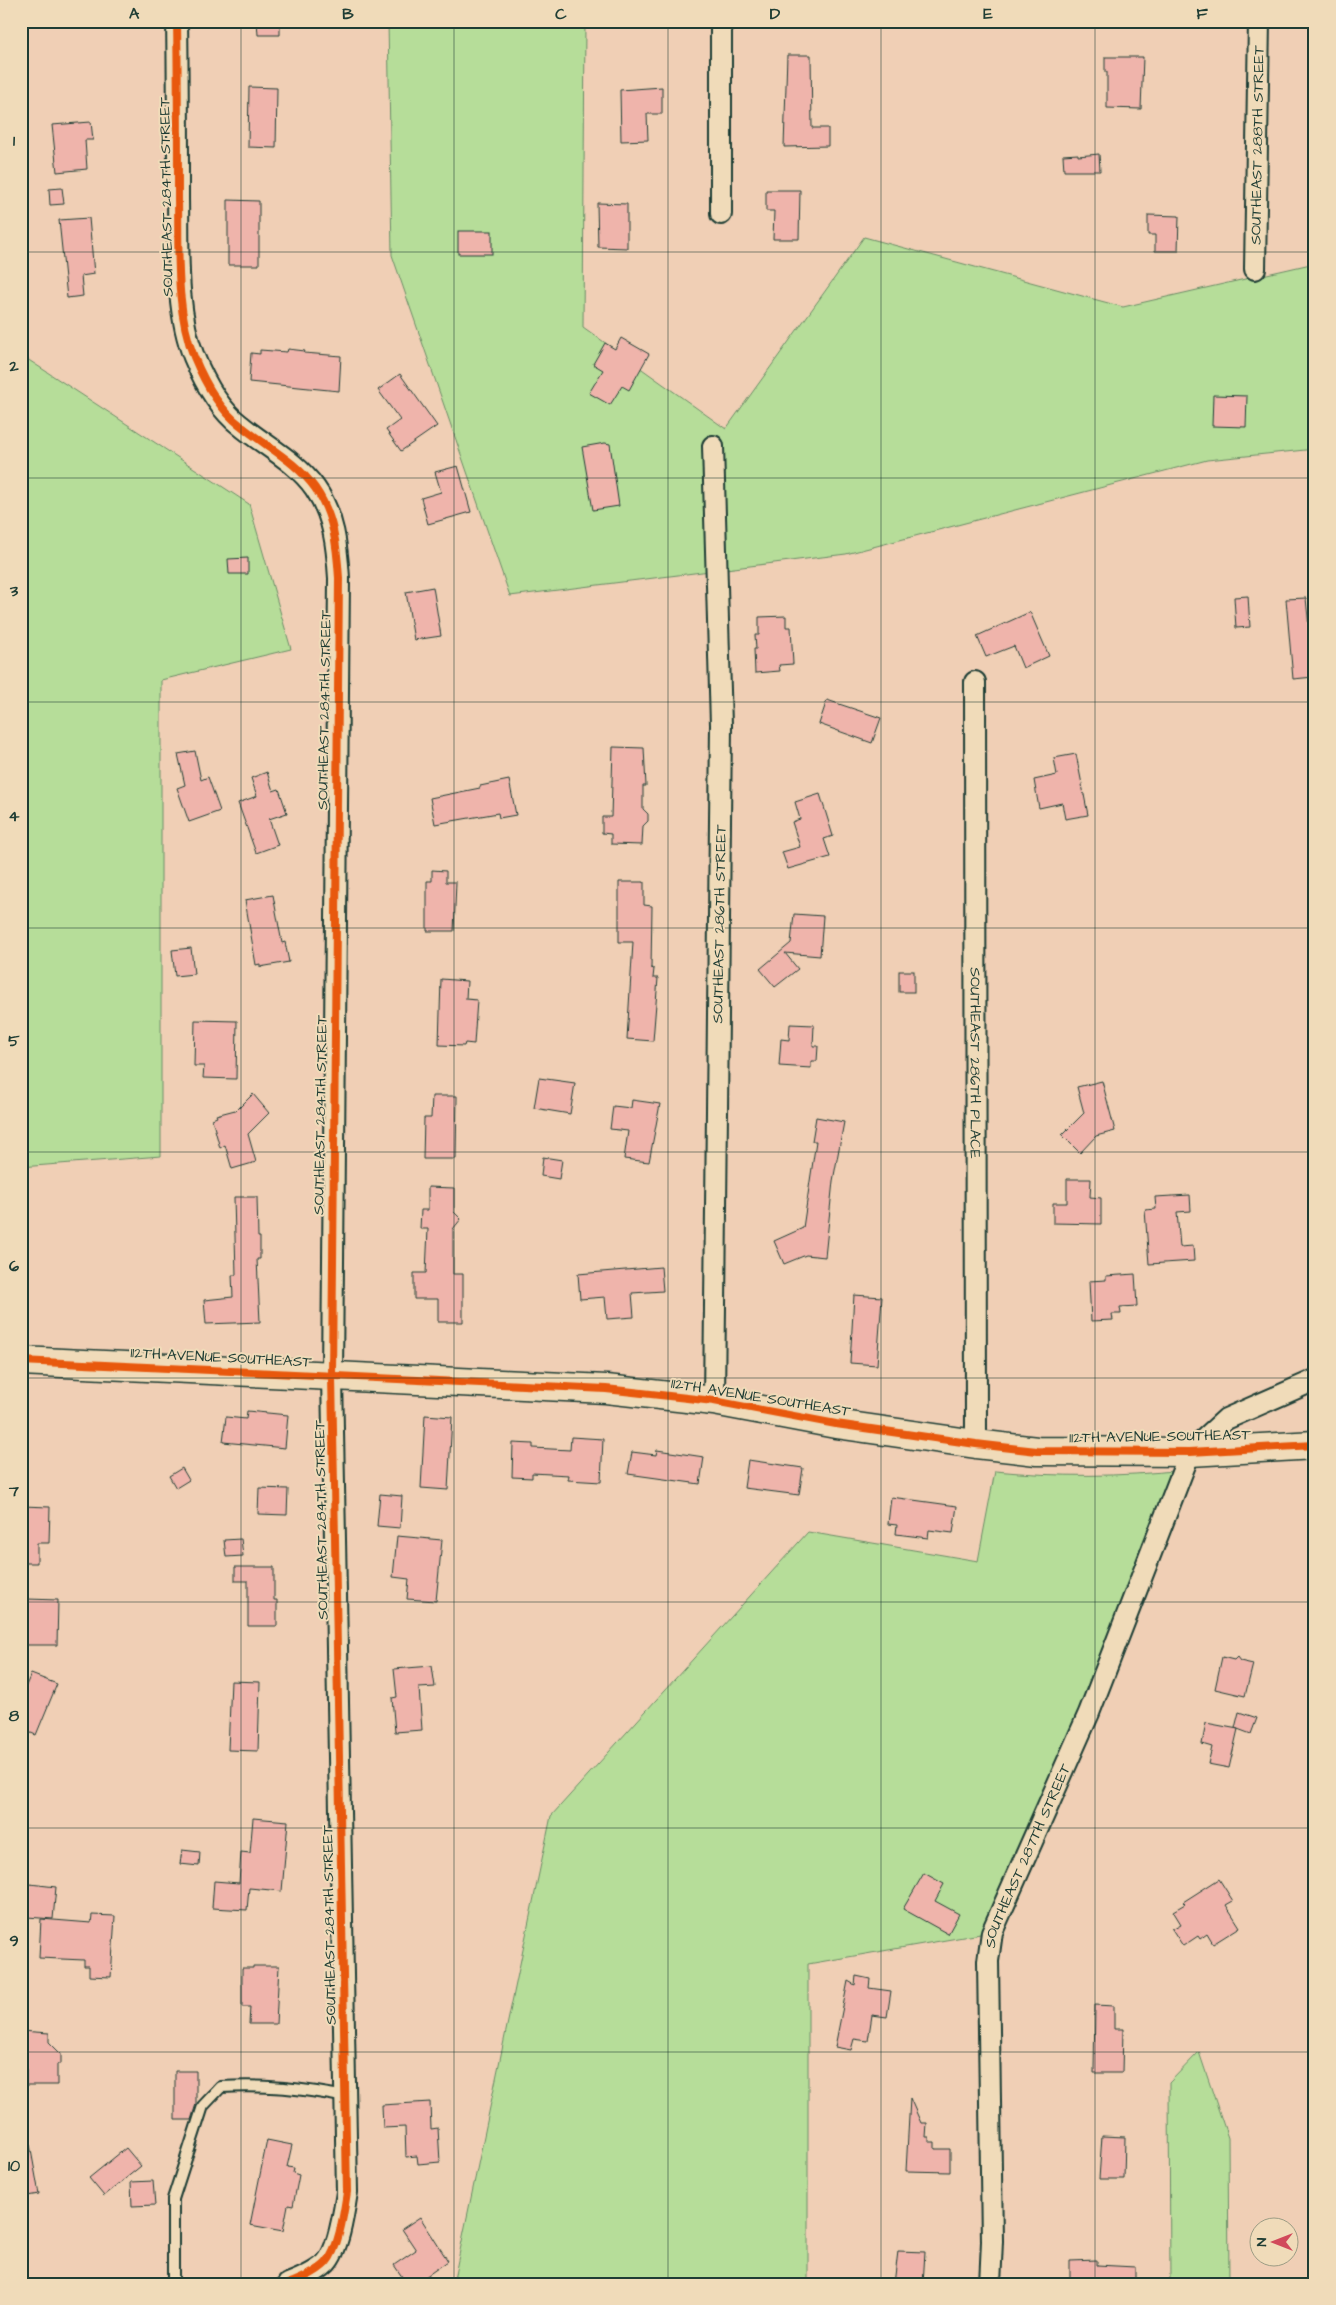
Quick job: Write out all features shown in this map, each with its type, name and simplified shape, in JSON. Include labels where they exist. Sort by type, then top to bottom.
[{"type":"street","name":"SOUTHEAST 284TH STREET","points":[[177,21],[179,270],[184,323],[193,356],[207,383],[225,410],[239,425],[299,469],[316,489],[336,536],[339,578],[332,1376],[347,2192],[340,2232],[327,2262],[303,2278],[288,2284]]},
{"type":"street","points":[[721,21],[721,214]]},
{"type":"street","name":"SOUTHEAST 288TH STREET","points":[[1255,270],[1259,21]]},
{"type":"street","name":"SOUTHEAST 286TH STREET","points":[[713,446],[721,725],[714,1401]]},
{"type":"street","name":"SOUTHEAST 286TH PLACE","points":[[975,682],[976,1444]]},
{"type":"street","name":"112TH AVENUE SOUTHEAST","points":[[21,1361],[606,1390],[714,1401],[836,1424],[1037,1451],[1190,1452],[1315,1445]]},
{"type":"street","points":[[1190,1452],[1226,1419],[1315,1380]]},
{"type":"street","name":"SOUTHEAST 287TH STREET","points":[[990,2284],[992,2241],[988,1961],[992,1932],[1089,1713],[1190,1452]]},
{"type":"lane","points":[[173,2284],[173,2199],[203,2106],[221,2087],[254,2085],[294,2088],[346,2097]]},
{"type":"green space","points":[[388,21],[585,21],[583,327],[726,429],[864,237],[1123,307],[1315,263],[1315,449],[1207,460],[846,554],[510,596],[392,255]]},
{"type":"green space","points":[[21,355],[249,504],[291,649],[161,680],[161,1156],[21,1167]]},
{"type":"green space","points":[[1183,1470],[992,1932],[808,1964],[808,2284],[453,2284],[551,1816],[808,1532],[978,1561],[995,1471],[1089,1475]]},
{"type":"green space","points":[[1199,2052],[1228,2138],[1229,2284],[1170,2284],[1169,2083]]},
{"type":"building","points":[[257,21],[280,21],[280,35],[258,35]]},
{"type":"building","points":[[787,55],[811,55],[812,128],[828,128],[828,146],[784,147]]},
{"type":"building","points":[[1105,57],[1143,57],[1141,109],[1107,108]]},
{"type":"building","points":[[249,87],[277,88],[276,148],[248,147]]},
{"type":"building","points":[[662,87],[662,114],[647,114],[648,140],[621,141],[620,90]]},
{"type":"building","points":[[91,122],[93,140],[85,140],[87,169],[57,172],[52,125]]},
{"type":"building","points":[[1078,154],[1078,156],[1099,154],[1100,171],[1064,171],[1063,155]]},
{"type":"building","points":[[62,188],[64,204],[50,205],[49,189]]},
{"type":"building","points":[[766,190],[800,190],[799,239],[773,239],[774,211],[766,211]]},
{"type":"building","points":[[228,200],[259,201],[259,265],[228,265]]},
{"type":"building","points":[[597,203],[627,204],[627,248],[598,247]]},
{"type":"building","points":[[1148,215],[1179,216],[1178,251],[1155,251],[1155,235],[1148,235]]},
{"type":"building","points":[[89,218],[94,274],[81,276],[83,296],[67,298],[59,220]]},
{"type":"building","points":[[458,231],[492,231],[492,254],[458,254]]},
{"type":"building","points":[[621,338],[649,354],[629,390],[622,386],[610,405],[589,393],[603,370],[593,364],[605,343],[615,349]]},
{"type":"building","points":[[288,349],[305,351],[304,353],[341,356],[339,391],[249,382],[251,353],[260,354],[260,350],[287,352]]},
{"type":"building","points":[[400,374],[437,426],[401,451],[386,430],[400,420],[378,390]]},
{"type":"building","points":[[1213,395],[1247,396],[1246,427],[1212,426]]},
{"type":"building","points":[[605,443],[610,444],[619,506],[593,510],[582,447]]},
{"type":"building","points":[[458,466],[471,512],[428,524],[421,498],[441,492],[435,472]]},
{"type":"building","points":[[248,558],[248,574],[229,574],[228,559]]},
{"type":"building","points":[[433,587],[441,636],[414,640],[406,592]]},
{"type":"building","points":[[1248,596],[1250,627],[1236,628],[1234,597]]},
{"type":"building","points":[[1306,598],[1314,677],[1293,679],[1286,599]]},
{"type":"building","points":[[1030,612],[1049,656],[1023,668],[1014,646],[986,657],[977,636]]},
{"type":"building","points":[[786,616],[786,627],[791,627],[793,664],[779,665],[780,671],[755,673],[755,635],[759,635],[759,617]]},
{"type":"building","points":[[827,700],[881,718],[872,743],[819,724]]},
{"type":"building","points":[[613,747],[644,748],[646,786],[643,786],[643,809],[648,814],[648,821],[643,826],[642,845],[611,844],[611,834],[602,833],[602,817],[611,817]]},
{"type":"building","points":[[195,751],[201,780],[208,777],[220,811],[189,822],[177,788],[185,785],[178,754]]},
{"type":"building","points":[[1076,754],[1088,815],[1065,819],[1062,803],[1039,808],[1034,780],[1057,775],[1054,758]]},
{"type":"building","points":[[267,772],[273,791],[279,789],[287,813],[269,819],[278,845],[256,853],[238,803],[257,796],[251,778]]},
{"type":"building","points":[[509,780],[516,815],[499,818],[498,813],[435,824],[430,798]]},
{"type":"building","points":[[820,794],[833,836],[824,839],[830,857],[788,869],[782,852],[800,847],[792,822],[800,819],[795,802]]},
{"type":"building","points":[[432,870],[446,871],[446,882],[456,882],[454,931],[427,931],[427,881],[432,881]]},
{"type":"building","points":[[619,882],[644,882],[644,905],[652,906],[651,968],[654,969],[653,978],[658,978],[653,1041],[627,1039],[633,942],[619,942]]},
{"type":"building","points":[[273,895],[282,943],[285,942],[289,962],[260,967],[260,964],[256,965],[245,900]]},
{"type":"building","points":[[794,914],[823,916],[820,956],[785,953],[798,969],[775,987],[760,969],[791,943]]},
{"type":"building","points":[[191,948],[194,974],[175,976],[172,950]]},
{"type":"building","points":[[899,971],[914,971],[914,992],[899,992]]},
{"type":"building","points":[[441,979],[467,981],[466,999],[477,1000],[474,1044],[465,1043],[464,1046],[439,1045]]},
{"type":"building","points":[[195,1020],[237,1021],[236,1079],[203,1078],[204,1066],[194,1066]]},
{"type":"building","points":[[790,1024],[814,1025],[813,1046],[818,1046],[817,1061],[811,1061],[811,1068],[779,1066],[781,1039],[789,1040]]},
{"type":"building","points":[[539,1078],[575,1083],[570,1114],[534,1108]]},
{"type":"building","points":[[1102,1081],[1115,1131],[1096,1136],[1080,1153],[1062,1135],[1084,1113],[1077,1087]]},
{"type":"building","points":[[253,1094],[269,1113],[248,1134],[256,1162],[232,1169],[225,1145],[220,1148],[212,1119],[217,1117],[216,1115],[235,1110],[235,1112]]},
{"type":"building","points":[[432,1096],[457,1096],[456,1159],[423,1159],[424,1118],[431,1118]]},
{"type":"building","points":[[632,1100],[660,1104],[649,1162],[624,1159],[628,1131],[610,1129],[613,1106],[631,1108]]},
{"type":"building","points":[[816,1117],[844,1122],[833,1181],[825,1257],[806,1255],[784,1264],[774,1241],[803,1228],[816,1141],[812,1141]]},
{"type":"building","points":[[543,1157],[562,1160],[559,1179],[541,1176]]},
{"type":"building","points":[[1067,1179],[1091,1179],[1090,1197],[1101,1198],[1101,1224],[1053,1223],[1053,1203],[1067,1203]]},
{"type":"building","points":[[428,1187],[454,1188],[454,1212],[461,1219],[453,1229],[453,1274],[463,1274],[463,1322],[438,1322],[438,1299],[414,1299],[414,1273],[426,1273],[428,1229],[420,1229],[421,1210],[428,1210]]},
{"type":"building","points":[[1190,1195],[1191,1211],[1177,1212],[1180,1247],[1193,1246],[1194,1261],[1149,1264],[1145,1210],[1156,1209],[1155,1197]]},
{"type":"building","points":[[234,1197],[257,1197],[258,1237],[260,1237],[260,1259],[257,1259],[260,1322],[206,1324],[204,1300],[233,1297],[232,1275],[236,1275]]},
{"type":"building","points":[[661,1267],[663,1291],[632,1293],[634,1317],[607,1319],[605,1297],[580,1299],[578,1274]]},
{"type":"building","points":[[1135,1274],[1137,1306],[1120,1307],[1121,1314],[1112,1314],[1113,1320],[1091,1321],[1089,1281],[1106,1280],[1106,1276]]},
{"type":"building","points":[[854,1295],[882,1297],[877,1365],[850,1363]]},
{"type":"building","points":[[247,1411],[288,1415],[285,1448],[223,1442],[226,1417],[246,1419]]},
{"type":"building","points":[[425,1415],[452,1417],[448,1490],[421,1488]]},
{"type":"building","points":[[571,1437],[603,1439],[601,1482],[568,1480],[569,1475],[532,1473],[532,1478],[512,1477],[513,1443],[533,1444],[533,1448],[570,1450]]},
{"type":"building","points":[[657,1450],[704,1457],[700,1484],[628,1474],[632,1452],[656,1455]]},
{"type":"building","points":[[748,1460],[803,1468],[799,1495],[744,1488]]},
{"type":"building","points":[[182,1468],[189,1480],[176,1488],[169,1476]]},
{"type":"building","points":[[259,1488],[288,1489],[287,1515],[258,1514]]},
{"type":"building","points":[[380,1494],[402,1496],[400,1528],[377,1526]]},
{"type":"building","points":[[891,1497],[957,1506],[953,1533],[929,1530],[928,1538],[896,1534],[897,1525],[888,1524]]},
{"type":"building","points":[[21,1506],[50,1507],[49,1543],[37,1543],[37,1563],[21,1563]]},
{"type":"building","points":[[397,1536],[442,1540],[436,1601],[407,1599],[409,1579],[393,1577]]},
{"type":"building","points":[[241,1539],[243,1556],[226,1557],[224,1540]]},
{"type":"building","points":[[235,1567],[274,1567],[274,1600],[277,1600],[277,1626],[248,1626],[248,1581],[235,1581]]},
{"type":"building","points":[[27,1599],[58,1600],[57,1645],[21,1645],[21,1620],[26,1620]]},
{"type":"building","points":[[1222,1657],[1234,1660],[1237,1657],[1240,1661],[1253,1664],[1245,1696],[1215,1689]]},
{"type":"building","points":[[432,1666],[435,1687],[419,1688],[422,1730],[395,1732],[392,1698],[397,1697],[394,1669]]},
{"type":"building","points":[[31,1674],[57,1684],[36,1735],[21,1729],[21,1697]]},
{"type":"building","points":[[231,1681],[260,1682],[258,1751],[228,1750]]},
{"type":"building","points":[[1239,1712],[1257,1718],[1251,1734],[1235,1728]]},
{"type":"building","points":[[1206,1723],[1238,1729],[1229,1768],[1208,1764],[1212,1747],[1202,1744]]},
{"type":"building","points":[[253,1818],[288,1821],[282,1891],[249,1888],[247,1910],[212,1908],[214,1881],[239,1883],[241,1852],[250,1853]]},
{"type":"building","points":[[182,1850],[200,1852],[199,1866],[180,1864]]},
{"type":"building","points":[[924,1873],[944,1884],[935,1901],[959,1914],[948,1934],[903,1909]]},
{"type":"building","points":[[1219,1879],[1233,1901],[1226,1905],[1240,1927],[1213,1944],[1207,1934],[1200,1939],[1198,1936],[1183,1946],[1172,1929],[1181,1924],[1173,1911],[1185,1904],[1183,1902]]},
{"type":"building","points":[[21,1883],[56,1887],[53,1919],[27,1917],[28,1913],[21,1913]]},
{"type":"building","points":[[92,1915],[115,1916],[111,1977],[89,1976],[89,1966],[84,1966],[84,1960],[39,1958],[41,1919],[91,1923]]},
{"type":"building","points":[[253,1966],[279,1966],[276,2024],[249,2024],[250,2007],[242,2007],[242,1968],[253,1968]]},
{"type":"building","points":[[856,1976],[870,1979],[869,1988],[891,1991],[887,2017],[872,2015],[868,2041],[854,2039],[851,2050],[835,2047],[848,1981],[855,1985]]},
{"type":"building","points":[[1095,2005],[1114,2006],[1114,2029],[1123,2029],[1122,2073],[1094,2073]]},
{"type":"building","points":[[21,2031],[49,2033],[49,2042],[61,2054],[61,2064],[57,2064],[57,2085],[26,2085],[26,2055],[21,2055]]},
{"type":"building","points":[[175,2071],[196,2071],[196,2104],[191,2120],[175,2120]]},
{"type":"building","points":[[910,2098],[921,2123],[927,2123],[926,2137],[929,2137],[929,2142],[935,2142],[935,2149],[950,2149],[950,2172],[906,2171]]},
{"type":"building","points":[[430,2102],[431,2129],[438,2128],[440,2162],[418,2164],[417,2156],[406,2157],[405,2127],[383,2128],[382,2105]]},
{"type":"building","points":[[1102,2136],[1125,2137],[1124,2179],[1099,2179]]},
{"type":"building","points":[[21,2139],[29,2139],[39,2194],[21,2197]]},
{"type":"building","points":[[267,2140],[292,2145],[287,2167],[294,2168],[293,2173],[299,2175],[293,2206],[288,2205],[283,2231],[250,2225]]},
{"type":"building","points":[[126,2148],[141,2166],[104,2196],[89,2178]]},
{"type":"building","points":[[153,2181],[155,2205],[132,2206],[131,2182]]},
{"type":"building","points":[[420,2217],[448,2261],[415,2284],[407,2284],[394,2265],[416,2250],[402,2229]]},
{"type":"building","points":[[898,2251],[925,2252],[923,2284],[894,2284]]},
{"type":"building","points":[[1097,2260],[1097,2265],[1135,2267],[1135,2284],[1070,2283],[1070,2261]]},
{"type":"cycle path","points":[[177,21],[178,259],[181,300],[188,339],[202,376],[225,411],[250,433],[290,462],[315,488],[330,520],[336,543],[339,578],[332,1376],[347,2192],[340,2229],[331,2257],[318,2270],[288,2284]]},
{"type":"cycle path","points":[[21,1361],[606,1389],[714,1401],[836,1424],[1037,1451],[1190,1452],[1315,1445]]}]
